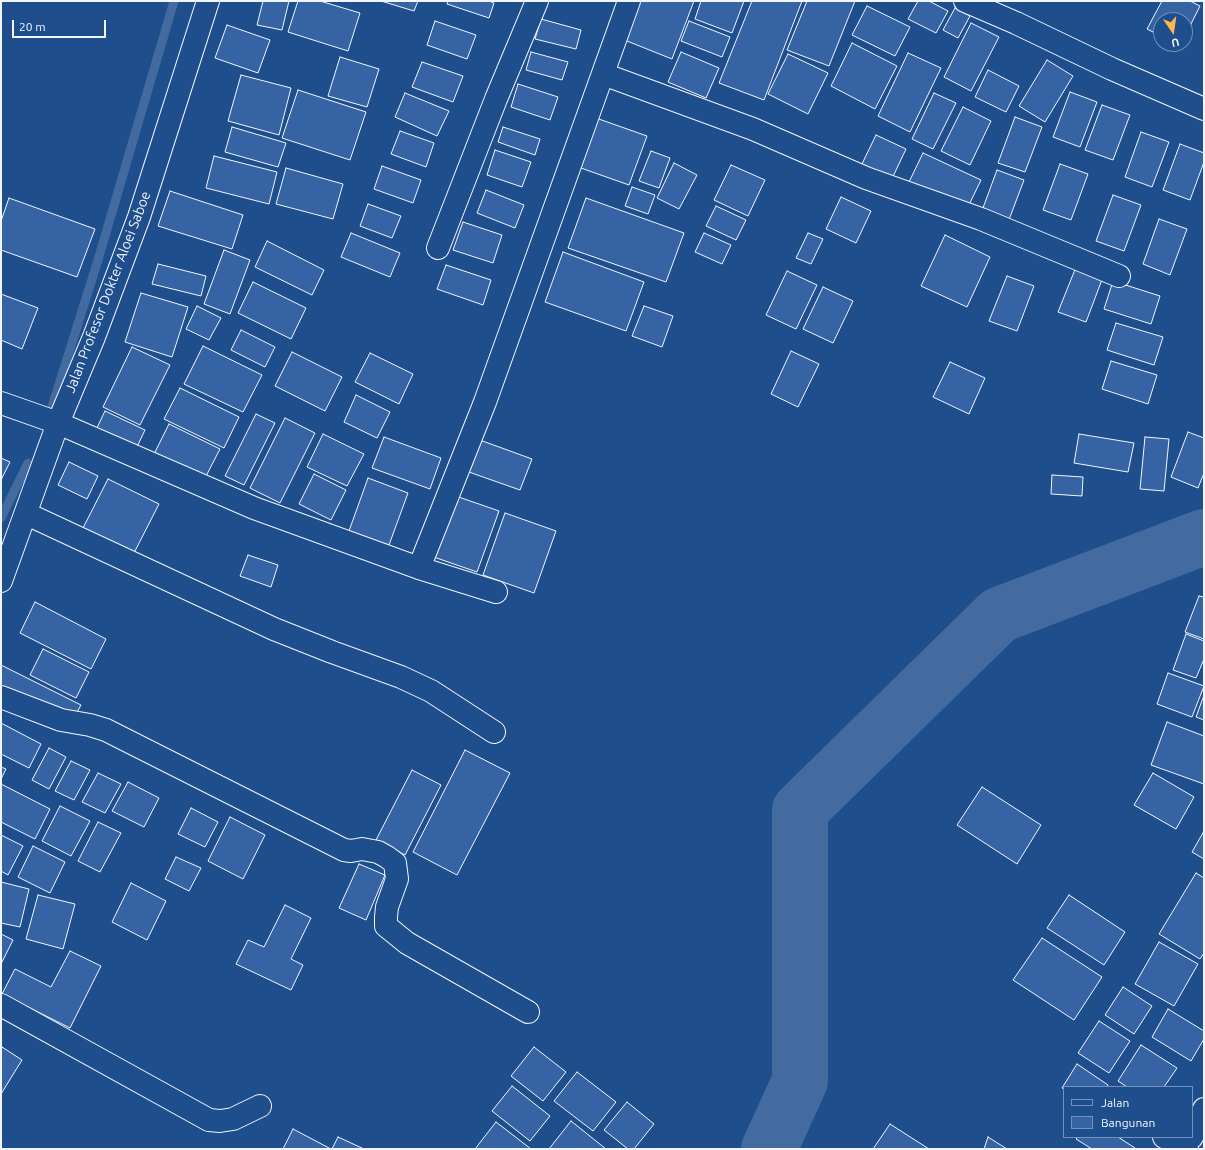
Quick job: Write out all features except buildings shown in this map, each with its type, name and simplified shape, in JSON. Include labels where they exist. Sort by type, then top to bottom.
[{"type":"street","name":"Jalan Profesor Dokter Aloei Saboe","points":[[1,581],[27,514],[58,423],[94,337],[139,217],[158,153],[208,1]]},
{"type":"street","points":[[438,248],[496,99],[537,1]]},
{"type":"street","points":[[419,568],[485,402],[629,1]]},
{"type":"street","points":[[965,1],[1016,23],[1119,72],[1204,109]]},
{"type":"street","points":[[603,74],[753,129],[866,178],[981,219],[1119,276]]},
{"type":"street","points":[[1,403],[58,423],[254,508],[419,568],[496,592]]},
{"type":"street","points":[[27,514],[274,629],[401,677],[431,691],[494,732]]},
{"type":"street","points":[[1,697],[61,720],[90,725],[106,730],[344,850],[351,851],[362,849],[378,852],[388,857],[395,863],[397,879],[387,907],[386,926],[407,943],[528,1012]]},
{"type":"street","points":[[1,1005],[209,1120],[220,1121],[233,1119],[260,1106]]},
{"type":"street","points":[[1193,1135],[1204,1109]]},
{"type":"street","points":[[1166,1138],[1187,1149],[1192,1138]]},
{"type":"waterway","points":[[50,413],[98,260],[174,1]]},
{"type":"waterway","points":[[1,518],[28,463]]},
{"type":"waterway","points":[[769,1149],[800,1081],[800,810],[999,615],[1204,537]]}]
